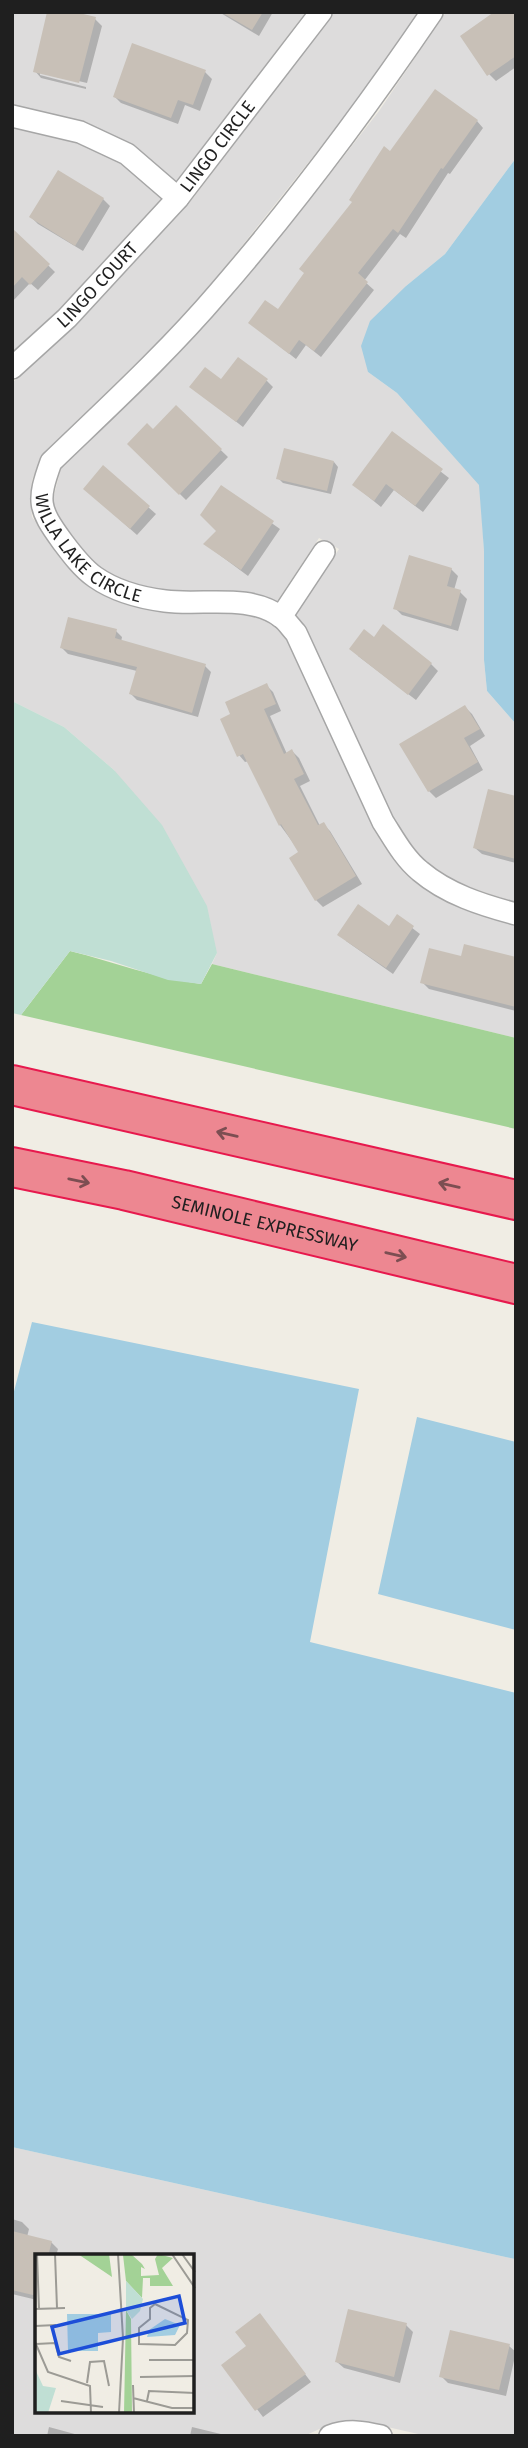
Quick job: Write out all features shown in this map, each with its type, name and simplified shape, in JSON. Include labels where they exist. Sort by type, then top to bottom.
[{"type":"highway","points":[[12,1085],[516,1200]]},
{"type":"highway","name":"SEMINOLE EXPRESSWAY","points":[[12,1167],[124,1190],[516,1284]]},
{"type":"street","name":"LINGO CIRCLE","points":[[12,116],[80,132],[127,154],[178,198],[320,12]]},
{"type":"street","name":"WILLA LAKE CIRCLE","points":[[281,617],[263,608],[237,602],[166,601],[122,592],[93,576],[74,557],[44,516],[41,498],[44,482],[51,462],[166,350],[219,292],[369,105],[432,12]]},
{"type":"street","name":"LINGO COURT","points":[[12,368],[68,318],[178,198]]},
{"type":"street","points":[[324,552],[281,617],[296,632],[383,822],[401,850],[419,870],[449,891],[492,908],[516,914]]},
{"type":"street","points":[[330,2436],[341,2432],[363,2431],[381,2436]]},
{"type":"shaded area","points":[[12,12],[306,12],[176,182],[135,147],[85,123],[12,104]]},
{"type":"shaded area","points":[[334,12],[418,12],[359,99],[210,286],[157,343],[42,455],[32,480],[32,517],[66,564],[88,584],[116,600],[166,612],[236,613],[259,617],[274,625],[286,638],[373,827],[392,856],[412,879],[445,900],[488,917],[516,924],[516,1038],[212,964],[217,953],[114,770],[64,727],[12,701],[12,383],[76,325],[194,197]]},
{"type":"shaded area","points":[[446,12],[516,12],[516,158],[445,254],[406,286],[368,372],[397,393],[480,485],[487,691],[516,724],[516,903],[455,882],[427,863],[410,845],[393,818],[306,629],[295,616],[339,549],[319,538],[276,603],[236,592],[166,591],[126,582],[100,568],[83,551],[55,513],[53,499],[61,468],[174,358],[228,299],[379,111]]},
{"type":"shaded area","points":[[12,126],[76,141],[121,162],[162,198],[59,310],[12,353]]},
{"type":"shaded area","points":[[516,158],[516,724],[487,691],[484,660],[484,551],[479,485],[397,393],[368,372],[361,346],[370,321],[406,286],[445,254]]},
{"type":"shaded area","points":[[12,701],[64,727],[114,770],[162,825],[207,906],[217,953],[201,984],[168,980],[70,951],[21,1015],[12,1013]]},
{"type":"shaded area","points":[[32,1322],[359,1389],[310,1642],[516,1693],[515,2259],[12,2147],[12,1399]]},
{"type":"shaded area","points":[[417,1417],[516,1442],[516,1630],[378,1594]]},
{"type":"shaded area","points":[[12,2147],[516,2258],[516,2436],[427,2436],[361,2421],[335,2422],[304,2436],[12,2436]]},
{"type":"green space","points":[[70,951],[151,974],[201,984],[212,964],[516,1038],[516,1129],[21,1015]]},
{"type":"building","points":[[47,12],[75,12],[96,17],[79,83],[33,72]]},
{"type":"building","points":[[221,12],[263,12],[252,30]]},
{"type":"building","points":[[494,12],[516,12],[516,56],[487,76],[460,36]]},
{"type":"building","points":[[132,43],[206,70],[193,105],[178,100],[171,118],[113,97]]},
{"type":"building","points":[[435,89],[478,120],[443,169],[441,168],[398,233],[393,229],[358,273],[368,282],[314,351],[299,340],[289,354],[248,323],[265,300],[278,309],[304,273],[299,269],[352,202],[349,200],[384,146],[390,151]]},
{"type":"building","points":[[58,170],[104,198],[75,246],[29,217]]},
{"type":"building","points":[[12,228],[50,264],[30,285],[22,277],[12,288]]},
{"type":"building","points":[[238,357],[268,379],[236,422],[189,387],[205,367],[221,379]]},
{"type":"building","points":[[176,405],[222,449],[179,495],[127,444],[147,423],[153,429]]},
{"type":"building","points":[[392,431],[443,469],[415,506],[386,484],[374,501],[352,485]]},
{"type":"building","points":[[284,448],[334,461],[327,491],[276,479]]},
{"type":"building","points":[[103,465],[150,506],[130,529],[83,489]]},
{"type":"building","points":[[221,485],[274,521],[241,570],[203,544],[216,531],[200,515]]},
{"type":"building","points":[[409,555],[452,568],[447,586],[461,590],[451,626],[393,609]]},
{"type":"building","points":[[68,617],[117,629],[115,638],[206,664],[192,713],[129,694],[137,667],[60,648]]},
{"type":"building","points":[[383,624],[432,663],[408,695],[349,649],[364,629],[374,637]]},
{"type":"building","points":[[267,683],[276,704],[264,709],[284,754],[292,749],[304,774],[294,779],[318,825],[324,822],[356,876],[315,901],[289,858],[298,852],[281,824],[279,826],[243,754],[237,757],[220,719],[230,714],[225,702]]},
{"type":"building","points":[[465,705],[480,729],[464,738],[478,762],[428,792],[399,744]]},
{"type":"building","points":[[488,789],[516,796],[516,859],[473,848]]},
{"type":"building","points":[[358,904],[389,926],[397,914],[414,926],[386,968],[337,935]]},
{"type":"building","points":[[464,944],[516,957],[516,1007],[420,983],[429,948],[461,956]]},
{"type":"building","points":[[12,2231],[52,2241],[49,2254],[35,2254],[35,2296],[12,2290]]},
{"type":"building","points":[[348,2309],[407,2323],[394,2377],[335,2362]]},
{"type":"building","points":[[260,2313],[306,2374],[255,2411],[221,2365],[246,2346],[235,2332]]},
{"type":"building","points":[[450,2330],[510,2344],[499,2390],[439,2377]]}]
